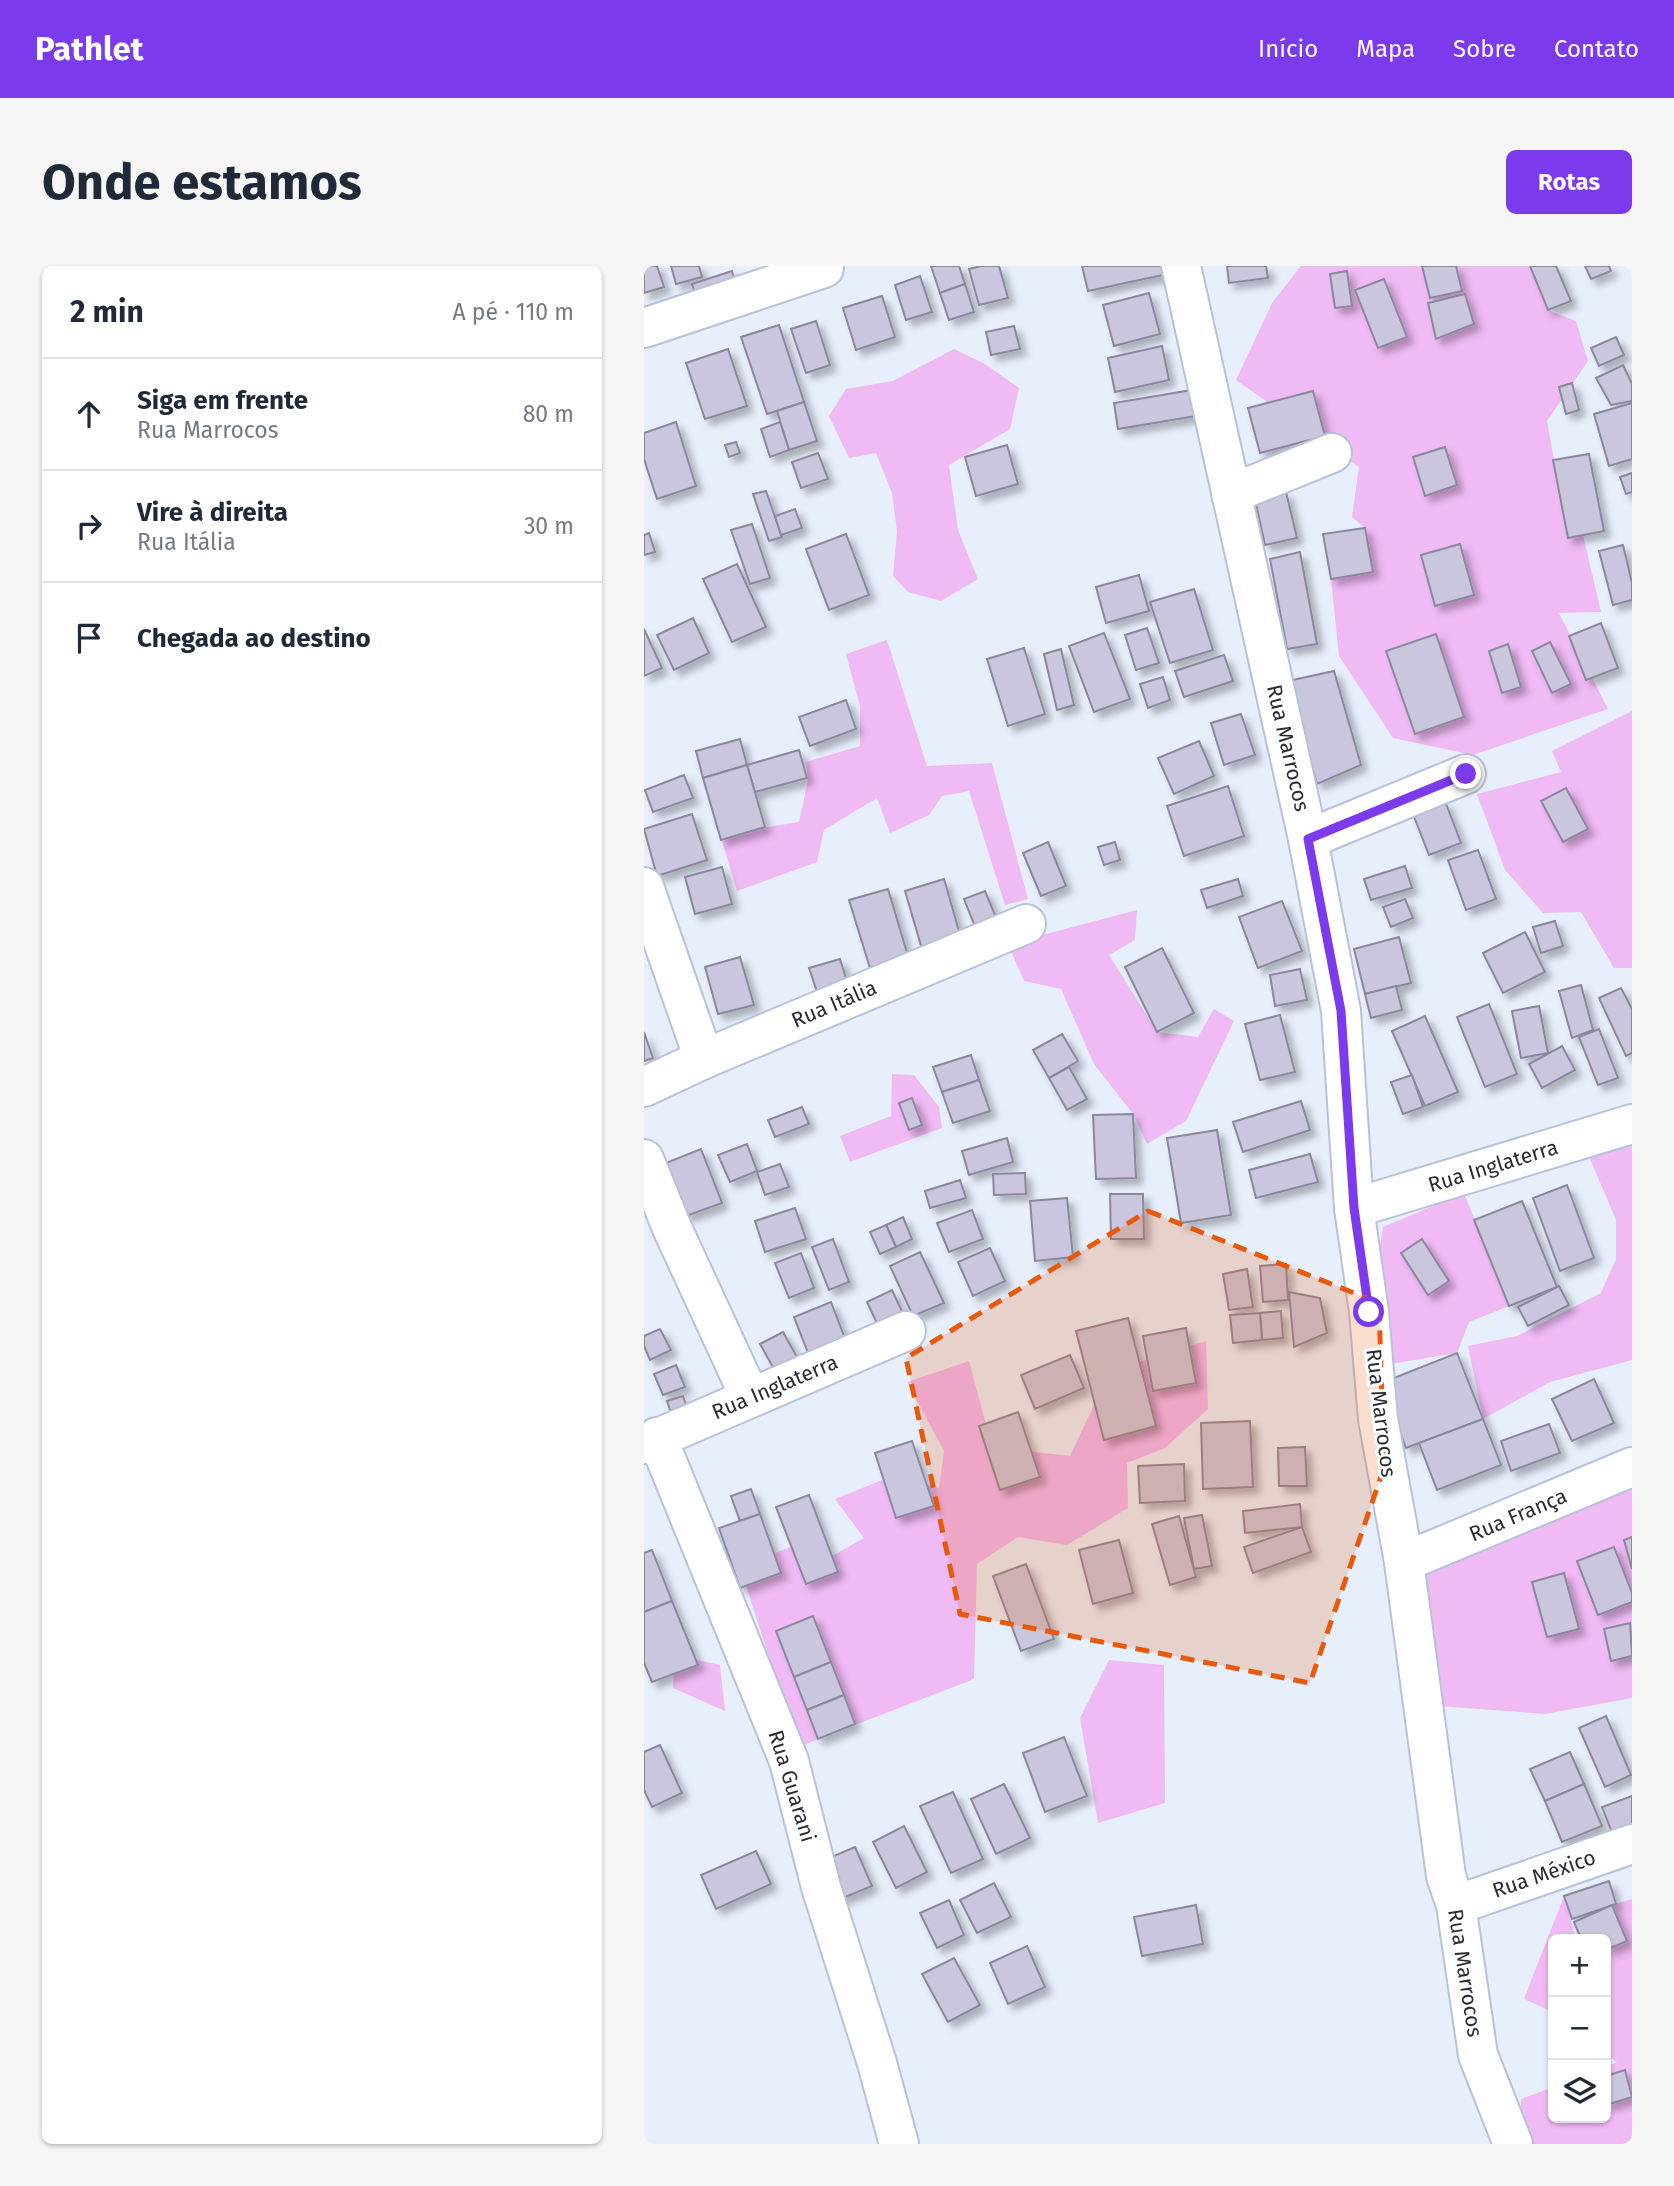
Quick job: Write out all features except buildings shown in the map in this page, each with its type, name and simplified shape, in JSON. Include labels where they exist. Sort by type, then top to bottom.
[{"type":"street","name":"Rua Marrocos","points":[[1181,266],[1308,839],[1341,1011],[1354,1208],[1369,1312],[1378,1419],[1404,1562],[1446,1876],[1455,1905],[1478,2055],[1513,2144]]},
{"type":"street","points":[[644,328],[824,268]]},
{"type":"street","points":[[1231,494],[1332,453]]},
{"type":"street","points":[[1308,839],[1466,774]]},
{"type":"street","points":[[644,887],[704,1059]]},
{"type":"street","name":"Rua Itália","points":[[644,1087],[704,1059],[1026,924]]},
{"type":"street","name":"Rua Inglaterra","points":[[1354,1208],[1632,1125]]},
{"type":"street","points":[[644,1159],[672,1228],[750,1397]]},
{"type":"street","name":"Rua Inglaterra","points":[[650,1440],[906,1331]]},
{"type":"street","name":"Rua Guarani","points":[[650,1440],[789,1761],[821,1887],[877,2063],[899,2144]]},
{"type":"street","name":"Rua França","points":[[1404,1562],[1632,1467]]},
{"type":"street","name":"Rua México","points":[[1455,1905],[1632,1844]]},
{"type":"highlighted area","points":[[1148,1211],[1379,1303],[1384,1468],[1310,1683],[960,1614],[906,1358]]},
{"type":"shaded area","points":[[1301,266],[1530,266],[1548,310],[1576,321],[1588,361],[1547,421],[1568,537],[1583,535],[1601,612],[1559,613],[1608,709],[1473,755],[1393,738],[1339,656],[1331,579],[1373,572],[1365,528],[1352,517],[1359,467],[1236,380],[1272,303]]},
{"type":"shaded area","points":[[954,349],[985,364],[1019,388],[1010,429],[949,465],[958,530],[978,579],[941,601],[908,592],[893,576],[897,531],[892,493],[876,453],[849,458],[829,416],[846,389],[893,381]]},
{"type":"shaded area","points":[[887,640],[927,766],[992,763],[1028,899],[1005,905],[969,791],[942,796],[929,815],[890,833],[877,798],[824,830],[817,862],[737,891],[722,841],[762,828],[799,822],[808,780],[806,762],[860,746],[860,706],[846,654]]},
{"type":"shaded area","points":[[1632,711],[1632,968],[1614,968],[1581,912],[1543,913],[1505,870],[1477,794],[1561,772],[1552,751]]},
{"type":"shaded area","points":[[1137,910],[1135,940],[1109,955],[1157,1032],[1198,1037],[1214,1009],[1234,1021],[1186,1121],[1147,1144],[1133,1114],[1094,1064],[1061,989],[1024,981],[1008,944]]},
{"type":"shaded area","points":[[892,1074],[914,1075],[939,1107],[942,1128],[850,1162],[840,1136],[891,1116]]},
{"type":"shaded area","points":[[1632,1137],[1632,1360],[1550,1382],[1483,1419],[1468,1346],[1517,1336],[1601,1293],[1616,1259],[1616,1220],[1582,1140]]},
{"type":"shaded area","points":[[1464,1193],[1509,1306],[1469,1322],[1457,1353],[1390,1364],[1376,1273],[1383,1227]]},
{"type":"shaded area","points":[[1206,1341],[1208,1409],[1165,1448],[1127,1463],[1128,1508],[1067,1545],[1018,1537],[977,1564],[974,1679],[798,1747],[740,1567],[795,1545],[802,1573],[864,1538],[835,1499],[892,1476],[939,1488],[944,1451],[907,1382],[969,1361],[992,1447],[1070,1456],[1110,1371]]},
{"type":"shaded area","points":[[1632,1486],[1632,1698],[1545,1714],[1439,1706],[1408,1562]]},
{"type":"shaded area","points":[[675,1655],[720,1665],[725,1711],[673,1688]]},
{"type":"shaded area","points":[[1109,1660],[1164,1665],[1165,1803],[1098,1823],[1080,1718]]},
{"type":"shaded area","points":[[1564,1896],[1575,1934],[1549,1934]]},
{"type":"shaded area","points":[[1632,1899],[1632,2144],[1521,2144],[1521,2099],[1548,2089],[1548,2123],[1611,2123],[1611,2065],[1617,2062],[1611,2058],[1611,1949],[1627,1941],[1612,1905]]},
{"type":"shaded area","points":[[1548,1937],[1548,2010],[1524,1999]]},
{"type":"route","points":[[1369,1312],[1354,1208],[1341,1011],[1308,839],[1466,774]]}]
